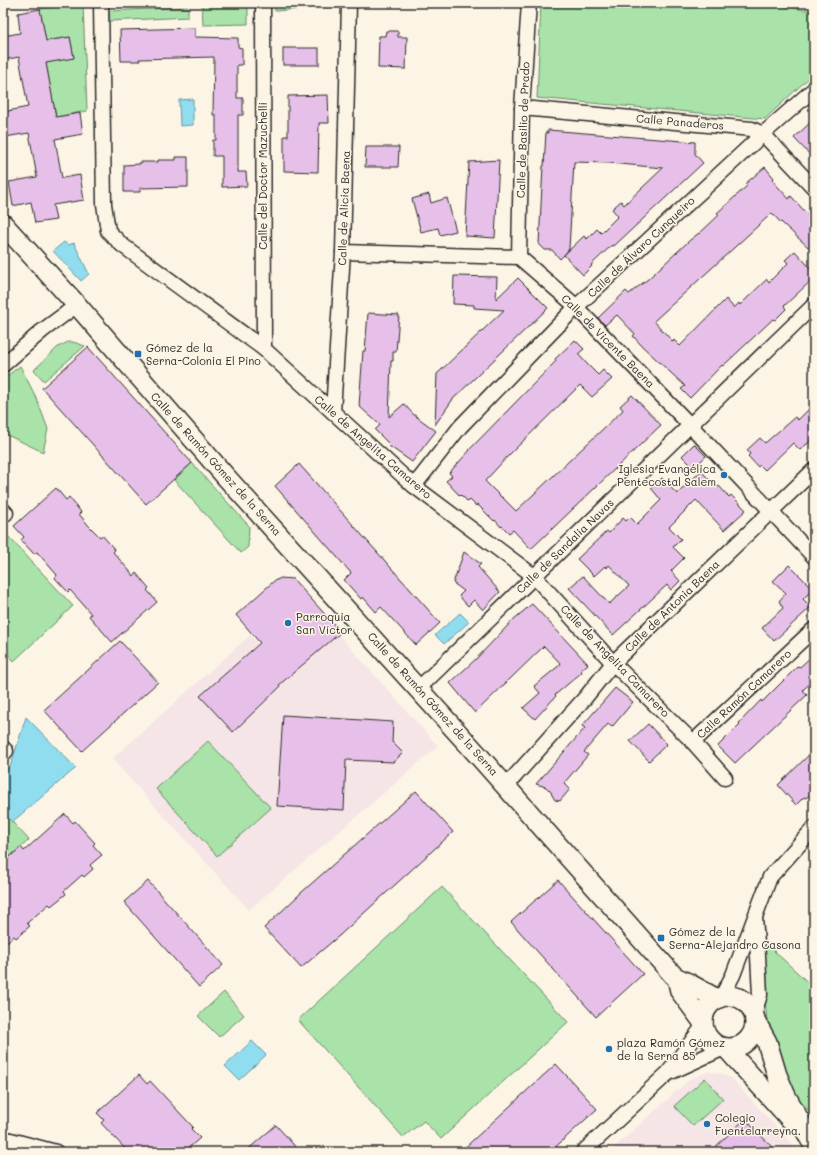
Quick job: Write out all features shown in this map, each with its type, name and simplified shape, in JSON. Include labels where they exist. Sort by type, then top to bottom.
[{"type":"street","name":"Calle de Angelita Camarero","points":[[101,3],[104,204],[108,231],[122,245],[264,349],[414,486],[534,576],[613,663],[692,742],[725,778]]},
{"type":"street","name":"Calle del Doctor Mazuchelli","points":[[262,3],[264,349]]},
{"type":"street","name":"Calle de Alicia Baena","points":[[333,412],[343,252],[349,3]]},
{"type":"street","name":"Calle de Basilio de Prado","points":[[519,257],[522,108],[528,3]]},
{"type":"street","name":"Calle de Álvaro Cunqueiro","points":[[414,486],[460,427],[576,307],[763,134],[814,89]]},
{"type":"street","name":"Calle Panaderos","points":[[522,108],[752,129],[763,134],[814,188]]},
{"type":"street","name":"Calle de Ramón Gómez de la Serna","points":[[3,224],[77,305],[226,477],[419,688],[677,978],[719,999]]},
{"type":"street","points":[[343,252],[519,257]]},
{"type":"street","name":"Calle de Vicente Baena","points":[[519,257],[576,307],[771,510],[814,557]]},
{"type":"street","points":[[3,365],[42,331],[77,305]]},
{"type":"street","name":"Calle de Sandalia Navas","points":[[419,688],[814,305]]},
{"type":"street","name":"Calle de Antonia Baena","points":[[506,786],[585,698],[613,663],[814,470]]},
{"type":"street","points":[[3,510],[6,513],[3,516]]},
{"type":"street","name":"Calle Ramón Camarero","points":[[692,742],[814,630]]},
{"type":"street","points":[[3,748],[6,751],[3,754]]},
{"type":"street","points":[[719,999],[733,975],[754,916],[770,878],[814,828]]},
{"type":"street","points":[[668,1073],[725,1048],[735,1048],[744,1044],[750,1037],[754,1029],[760,995],[758,948],[754,916]]},
{"type":"street","name":"Calle de Ramón Gómez de la Serna","points":[[677,978],[680,991],[703,1023]]},
{"type":"street","points":[[582,1152],[668,1073],[703,1023],[707,1008],[719,999],[729,996],[740,999],[749,1005],[767,1042],[777,1075],[786,1096],[814,1146]]},
{"type":"street","points":[[703,1023],[709,1039],[725,1048],[814,1146]]},
{"type":"street","points":[[3,1138],[56,1152]]},
{"type":"shaded area","points":[[338,634],[438,746],[249,910],[112,759],[250,635],[288,677]]},
{"type":"shaded area","name":"Colegio Fuentelarreyna.","points":[[707,1072],[720,1073],[731,1078],[799,1152],[609,1152],[690,1079]]},
{"type":"green space","points":[[83,3],[87,111],[56,117],[46,63],[74,57],[70,37],[46,41],[40,9]]},
{"type":"green space","points":[[275,3],[340,3],[341,6],[275,11]]},
{"type":"green space","points":[[360,3],[406,3],[406,4],[360,6]]},
{"type":"green space","points":[[541,3],[772,3],[814,12],[814,73],[765,119],[537,98]]},
{"type":"green space","points":[[248,4],[248,24],[203,25],[202,5]]},
{"type":"green space","points":[[188,7],[188,17],[110,21],[109,11]]},
{"type":"green space","points":[[68,342],[85,346],[44,381],[34,370],[58,347]]},
{"type":"green space","points":[[20,366],[36,397],[48,429],[43,452],[3,433],[3,379]]},
{"type":"green space","points":[[192,463],[249,526],[248,547],[241,553],[174,480]]},
{"type":"green space","points":[[7,535],[73,606],[14,661],[3,648],[3,539]]},
{"type":"green space","points":[[208,741],[271,808],[217,856],[156,789]]},
{"type":"green space","points":[[3,812],[29,840],[3,863]]},
{"type":"green space","points":[[442,887],[568,1022],[441,1139],[424,1121],[403,1137],[298,1020]]},
{"type":"green space","points":[[760,938],[814,988],[814,1117],[790,1089],[767,1022]]},
{"type":"green space","points":[[224,992],[244,1015],[219,1037],[198,1016]]},
{"type":"green space","points":[[705,1078],[723,1099],[693,1126],[674,1106]]},
{"type":"water","points":[[193,99],[193,125],[180,126],[179,100]]},
{"type":"water","points":[[64,242],[68,245],[74,243],[89,274],[81,281],[53,251]]},
{"type":"water","points":[[460,613],[469,622],[444,644],[435,635]]},
{"type":"water","points":[[26,717],[76,768],[12,822],[3,812],[3,775],[11,764]]},
{"type":"water","points":[[252,1041],[266,1055],[239,1080],[225,1066]]},
{"type":"building","points":[[40,9],[46,41],[70,37],[74,58],[46,63],[56,117],[80,113],[83,134],[55,139],[62,178],[80,175],[84,200],[53,205],[56,220],[35,223],[31,202],[13,206],[9,182],[37,177],[29,133],[5,137],[3,112],[28,107],[19,57],[3,60],[3,36],[20,33],[18,13]]},
{"type":"building","points":[[195,28],[195,37],[238,38],[238,47],[242,48],[242,65],[237,65],[237,98],[243,98],[243,115],[238,115],[238,172],[246,172],[247,186],[222,187],[222,156],[213,156],[213,140],[216,140],[216,115],[213,115],[214,57],[139,59],[140,61],[121,61],[120,30]]},
{"type":"building","points":[[386,31],[398,31],[398,37],[407,37],[406,69],[378,68],[379,36],[385,36]]},
{"type":"building","points":[[283,48],[319,48],[319,65],[283,65]]},
{"type":"building","points":[[328,95],[329,123],[319,123],[318,172],[284,171],[284,136],[288,136],[288,96]]},
{"type":"building","points":[[814,119],[814,159],[794,138]]},
{"type":"building","points":[[548,130],[695,142],[695,154],[703,163],[614,246],[612,245],[583,275],[564,255],[560,259],[552,250],[545,250],[539,244],[543,166],[546,132],[548,133]],"holes":[[[574,162],[609,163],[663,168],[624,205],[621,201],[612,209],[618,216],[601,233],[597,229],[587,239],[584,236],[564,255],[569,249]]]},
{"type":"building","points":[[366,147],[399,147],[398,167],[365,167]]},
{"type":"building","points":[[176,157],[188,157],[188,187],[140,188],[140,192],[124,192],[124,165],[140,164],[140,162],[158,162],[158,160],[176,160]]},
{"type":"building","points":[[499,160],[495,238],[465,236],[469,162]]},
{"type":"building","points":[[765,167],[774,178],[772,180],[780,189],[789,199],[791,196],[814,222],[814,241],[808,247],[772,213],[654,321],[673,342],[674,340],[680,346],[726,299],[734,308],[739,303],[740,305],[767,279],[769,282],[788,263],[785,260],[795,251],[814,272],[814,278],[784,306],[786,309],[775,320],[773,319],[723,366],[722,365],[690,398],[681,389],[685,386],[642,346],[633,336],[635,334],[617,315],[605,325],[598,318],[626,291],[629,294],[648,279],[690,240],[699,234],[719,215],[717,213],[747,186],[745,184]]},
{"type":"building","points":[[429,194],[431,203],[447,198],[456,231],[440,235],[438,228],[421,232],[412,199]]},
{"type":"building","points":[[454,276],[497,277],[496,299],[518,278],[548,308],[453,399],[435,425],[437,374],[504,310],[474,308],[474,305],[453,304]]},
{"type":"building","points":[[368,313],[399,315],[396,352],[393,352],[393,361],[391,361],[389,417],[404,404],[413,414],[436,431],[412,462],[389,446],[390,445],[375,430],[380,425],[359,406],[363,351],[365,351]]},
{"type":"building","points":[[575,340],[584,349],[578,354],[588,365],[598,375],[603,370],[612,379],[592,397],[580,385],[508,456],[485,481],[501,497],[516,511],[623,410],[620,406],[632,395],[661,425],[531,549],[513,530],[509,533],[477,504],[476,506],[470,500],[468,502],[461,495],[460,496],[446,481],[452,476],[449,473],[469,450],[556,361],[555,359]]},
{"type":"building","points":[[88,347],[192,463],[146,504],[42,388]]},
{"type":"building","points":[[814,404],[814,438],[800,450],[793,443],[765,470],[760,465],[758,467],[748,456],[750,454],[747,450],[760,438],[765,443],[795,417],[798,420]]},
{"type":"building","points":[[694,444],[706,456],[694,468],[682,456]]},
{"type":"building","points":[[299,464],[440,623],[416,645],[381,607],[376,612],[363,597],[361,599],[344,580],[351,573],[275,486]]},
{"type":"building","points":[[701,471],[717,487],[719,486],[729,497],[731,495],[746,510],[724,530],[696,500],[669,527],[681,539],[673,547],[684,558],[671,571],[680,581],[671,590],[667,585],[613,635],[569,588],[583,576],[609,604],[629,586],[609,565],[607,568],[605,566],[594,576],[577,559],[607,531],[609,533],[623,518],[626,521],[630,517],[637,524],[661,500],[651,488],[662,478],[677,494]]},
{"type":"building","points":[[56,488],[66,500],[69,497],[81,512],[79,514],[89,526],[100,537],[102,535],[115,550],[113,552],[134,576],[136,573],[149,588],[147,590],[157,602],[112,642],[89,616],[91,614],[81,602],[70,590],[68,592],[55,578],[57,575],[37,552],[34,554],[21,540],[24,537],[14,526]]},
{"type":"building","points":[[464,552],[481,564],[478,567],[500,592],[483,610],[474,600],[468,606],[459,596],[464,591],[453,583]]},
{"type":"building","points":[[789,565],[813,589],[803,599],[811,607],[774,641],[762,628],[783,608],[779,601],[786,593],[773,581]]},
{"type":"building","points":[[281,578],[293,579],[341,632],[279,685],[280,687],[233,732],[200,696],[260,643],[236,615],[274,581]]},
{"type":"building","points":[[532,604],[588,664],[581,670],[582,672],[555,695],[556,696],[535,719],[523,708],[540,693],[534,686],[561,664],[544,646],[475,713],[450,683],[477,658],[514,619]]},
{"type":"building","points":[[120,641],[158,682],[82,751],[44,710]]},
{"type":"building","points":[[814,654],[814,679],[803,690],[807,695],[735,763],[718,746],[761,700],[762,702],[798,666],[800,667]]},
{"type":"building","points":[[615,688],[633,702],[612,727],[608,724],[584,752],[588,755],[564,783],[570,789],[560,801],[555,800],[551,792],[546,787],[536,784],[585,728],[582,726]]},
{"type":"building","points":[[283,715],[393,722],[392,742],[403,753],[393,762],[346,760],[344,810],[277,806]]},
{"type":"building","points":[[648,724],[667,744],[649,761],[630,741]]},
{"type":"building","points":[[814,750],[814,791],[806,798],[804,797],[796,805],[778,785]]},
{"type":"building","points":[[416,791],[453,832],[340,935],[301,968],[264,928],[302,892]]},
{"type":"building","points":[[65,814],[73,823],[75,821],[95,843],[93,845],[102,855],[90,865],[93,869],[84,877],[82,875],[64,891],[66,894],[51,906],[49,904],[27,923],[30,926],[16,938],[14,936],[3,945],[3,863],[21,847],[24,851]]},
{"type":"building","points":[[558,880],[643,974],[596,1017],[511,922]]},
{"type":"building","points":[[148,881],[223,965],[199,987],[124,902]]},
{"type":"building","points":[[556,1064],[597,1109],[550,1152],[460,1152]]},
{"type":"building","points":[[139,1075],[147,1084],[150,1081],[193,1127],[191,1129],[200,1138],[184,1152],[128,1152],[101,1123],[104,1120],[97,1113]]},
{"type":"building","points":[[745,1119],[777,1152],[710,1152]]},
{"type":"building","points":[[276,1125],[300,1152],[245,1152]]},
{"type":"place","name":"Gómez de la Serna-Colonia El Pino","points":[[138,354]]},
{"type":"place","name":"Iglesia Evangélica Pentecostal Salem","points":[[724,475]]},
{"type":"place","name":"Parroquia San Víctor","points":[[288,623]]},
{"type":"place","name":"Gómez de la Serna-Alejandro Casona","points":[[661,938]]},
{"type":"place","name":"plaza Ramón Gómez de la Serna 85","points":[[609,1049]]},
{"type":"place","name":"Colegio Fuentelarreyna.","points":[[707,1124]]}]
